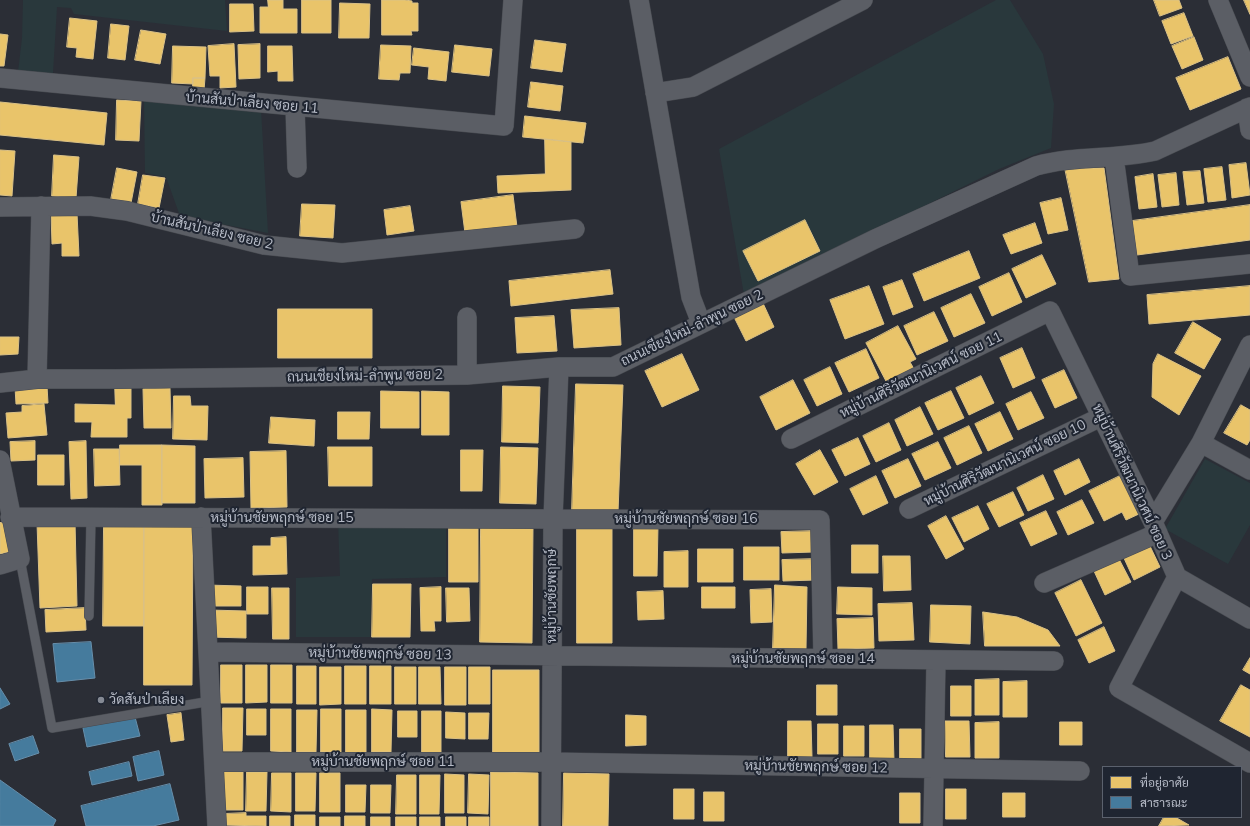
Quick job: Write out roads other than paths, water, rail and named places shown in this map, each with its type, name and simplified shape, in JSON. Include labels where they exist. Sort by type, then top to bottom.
[{"type":"street","name":"บ้านสันป่าเลียง ซอย 11","points":[[0,78],[504,126],[513,0]]},
{"type":"street","points":[[639,0],[691,297],[701,323]]},
{"type":"street","points":[[655,94],[693,87],[863,0]]},
{"type":"street","points":[[1218,0],[1250,77]]},
{"type":"street","points":[[295,107],[297,168]]},
{"type":"street","points":[[1249,107],[1250,130]]},
{"type":"street","name":"ถนนเชียงใหม่-ลำพูน ซอย 2","points":[[0,383],[37,379],[115,380],[467,375],[559,367],[613,367],[875,239],[1036,166],[1052,161],[1114,157],[1155,151],[1249,107]]},
{"type":"street","points":[[1114,157],[1130,276],[1250,264]]},
{"type":"street","points":[[37,379],[41,206]]},
{"type":"street","name":"บ้านสันป่าเลียง ซอย 2","points":[[0,207],[90,206],[127,211],[264,245],[342,253],[575,229]]},
{"type":"street","name":"หมู่บ้านศิริวัฒนานิเวศน์ ซอย 3","points":[[1050,311],[1156,527],[1177,577],[1250,619]]},
{"type":"street","name":"หมู่บ้านศิริวัฒนานิเวศน์ ซอย 11","points":[[791,439],[1050,311]]},
{"type":"street","points":[[467,317],[467,375]]},
{"type":"street","points":[[1044,583],[1156,527],[1201,443],[1250,345]]},
{"type":"street","name":"หมู่บ้านชัยพฤกษ์","points":[[550,826],[553,519],[559,367]]},
{"type":"street","name":"หมู่บ้านศิริวัฒนานิเวศน์ ซอย 10","points":[[909,509],[1101,417]]},
{"type":"street","points":[[1201,443],[1250,470]]},
{"type":"street","points":[[0,460],[10,518],[20,559],[0,565]]},
{"type":"street","points":[[201,517],[214,762],[213,825]]},
{"type":"street","name":"หมู่บ้านชัยพฤกษ์ ซอย 15","points":[[10,518],[201,517],[553,519]]},
{"type":"street","name":"หมู่บ้านชัยพฤกษ์ ซอย 16","points":[[553,519],[820,520],[822,659]]},
{"type":"street","points":[[1177,577],[1119,688],[1250,763]]},
{"type":"street","name":"หมู่บ้านชัยพฤกษ์ ซอย 13","points":[[208,652],[552,657]]},
{"type":"street","name":"หมู่บ้านชัยพฤกษ์ ซอย 14","points":[[552,657],[1054,661]]},
{"type":"street","points":[[933,826],[936,660]]},
{"type":"street","name":"หมู่บ้านชัยพฤกษ์ ซอย 11","points":[[214,762],[551,762]]},
{"type":"street","name":"หมู่บ้านชัยพฤกษ์ ซอย 12","points":[[551,762],[1080,771]]},
{"type":"lane","points":[[89,616],[91,518]]},
{"type":"lane","points":[[20,559],[52,728],[211,701]]},
{"type":"place","name":"วัดสันป่าเลียง","points":[[101,700]]}]
